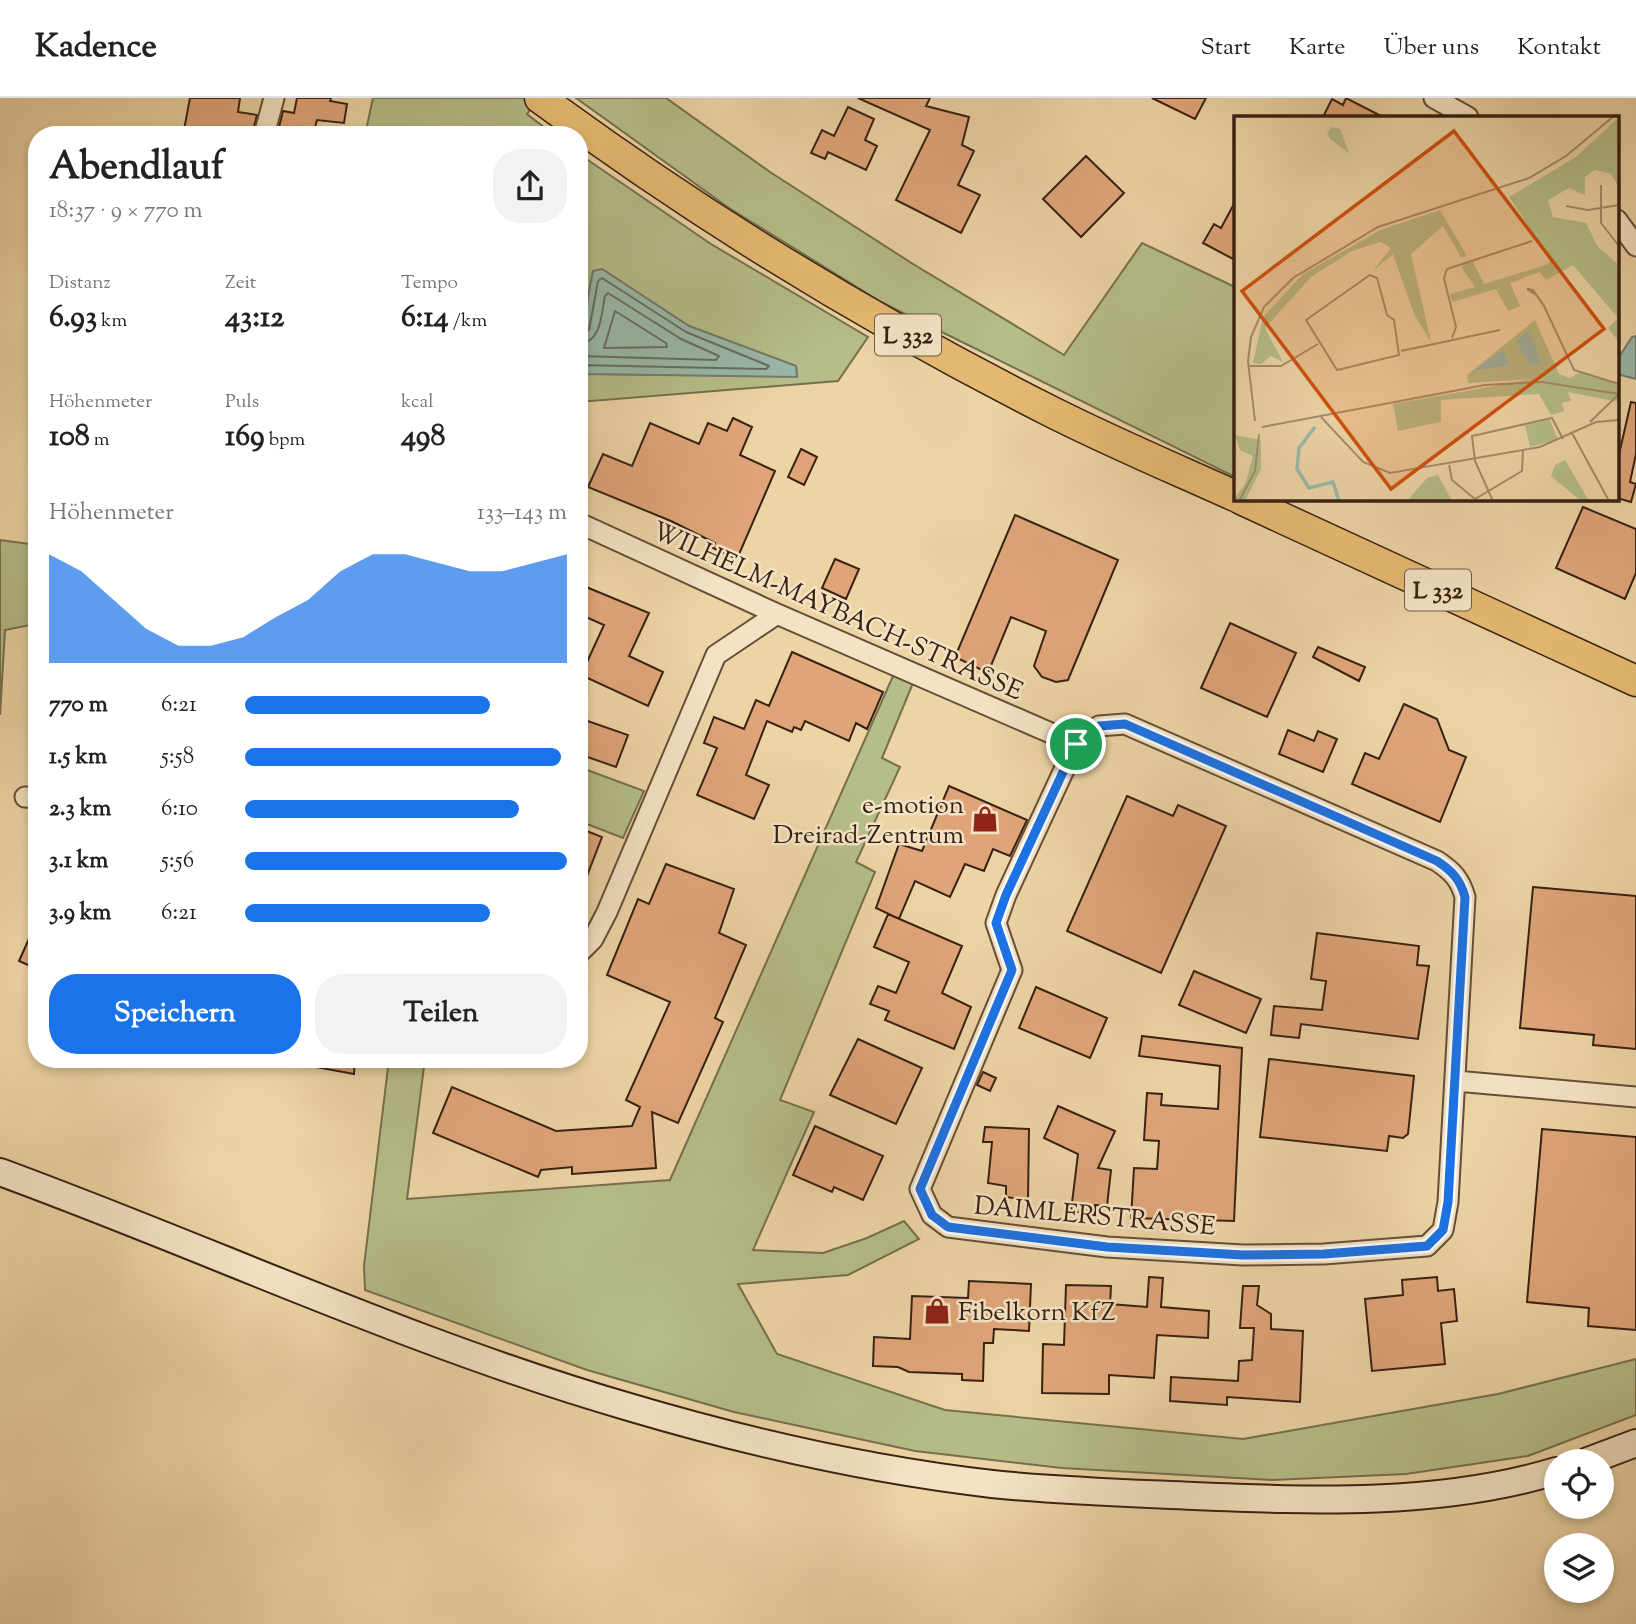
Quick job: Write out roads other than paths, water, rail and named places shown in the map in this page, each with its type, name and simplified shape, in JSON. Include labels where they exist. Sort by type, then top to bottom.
[{"type":"main road","name":"L 332","points":[[540,98],[578,126]]},
{"type":"main road","name":"L 332","points":[[588,134],[721,223],[878,319],[1049,411],[1234,496]]},
{"type":"main road","name":"L 332","points":[[1243,500],[1636,681]]},
{"type":"main road","points":[[0,1172],[132,1220],[515,1371],[720,1432],[873,1466],[1073,1491],[1335,1500],[1467,1490],[1544,1474]]},
{"type":"main road","points":[[1614,1451],[1636,1443]]},
{"type":"street","points":[[266,126],[274,98]]},
{"type":"street","points":[[1434,98],[1466,116]]},
{"type":"street","points":[[1618,221],[1636,246]]},
{"type":"street","name":"WILHELM-MAYBACH-STRASSE","points":[[588,527],[777,614],[1076,744]]},
{"type":"street","points":[[588,944],[607,912],[716,655],[777,614]]},
{"type":"street","name":"DAIMLERSTRASSE","points":[[1125,724],[1437,861],[1452,871],[1465,897],[1456,1081],[1443,1230],[1427,1246],[1324,1254],[1243,1255],[1107,1247],[948,1227],[932,1215],[920,1189],[1012,970],[996,923],[1076,744],[1099,726],[1125,724]]},
{"type":"street","points":[[1456,1081],[1636,1097]]},
{"type":"water","points":[[602,269],[689,326],[796,366],[797,377],[588,374],[588,297],[593,271]]},
{"type":"water","points":[[1636,336],[1636,379],[1618,374],[1618,358],[1632,337]]},
{"type":"place","name":"e-motion Dreirad-Zentrum","points":[[985,819]]},
{"type":"place","name":"Fibelkorn KfZ","points":[[937,1311]]}]
